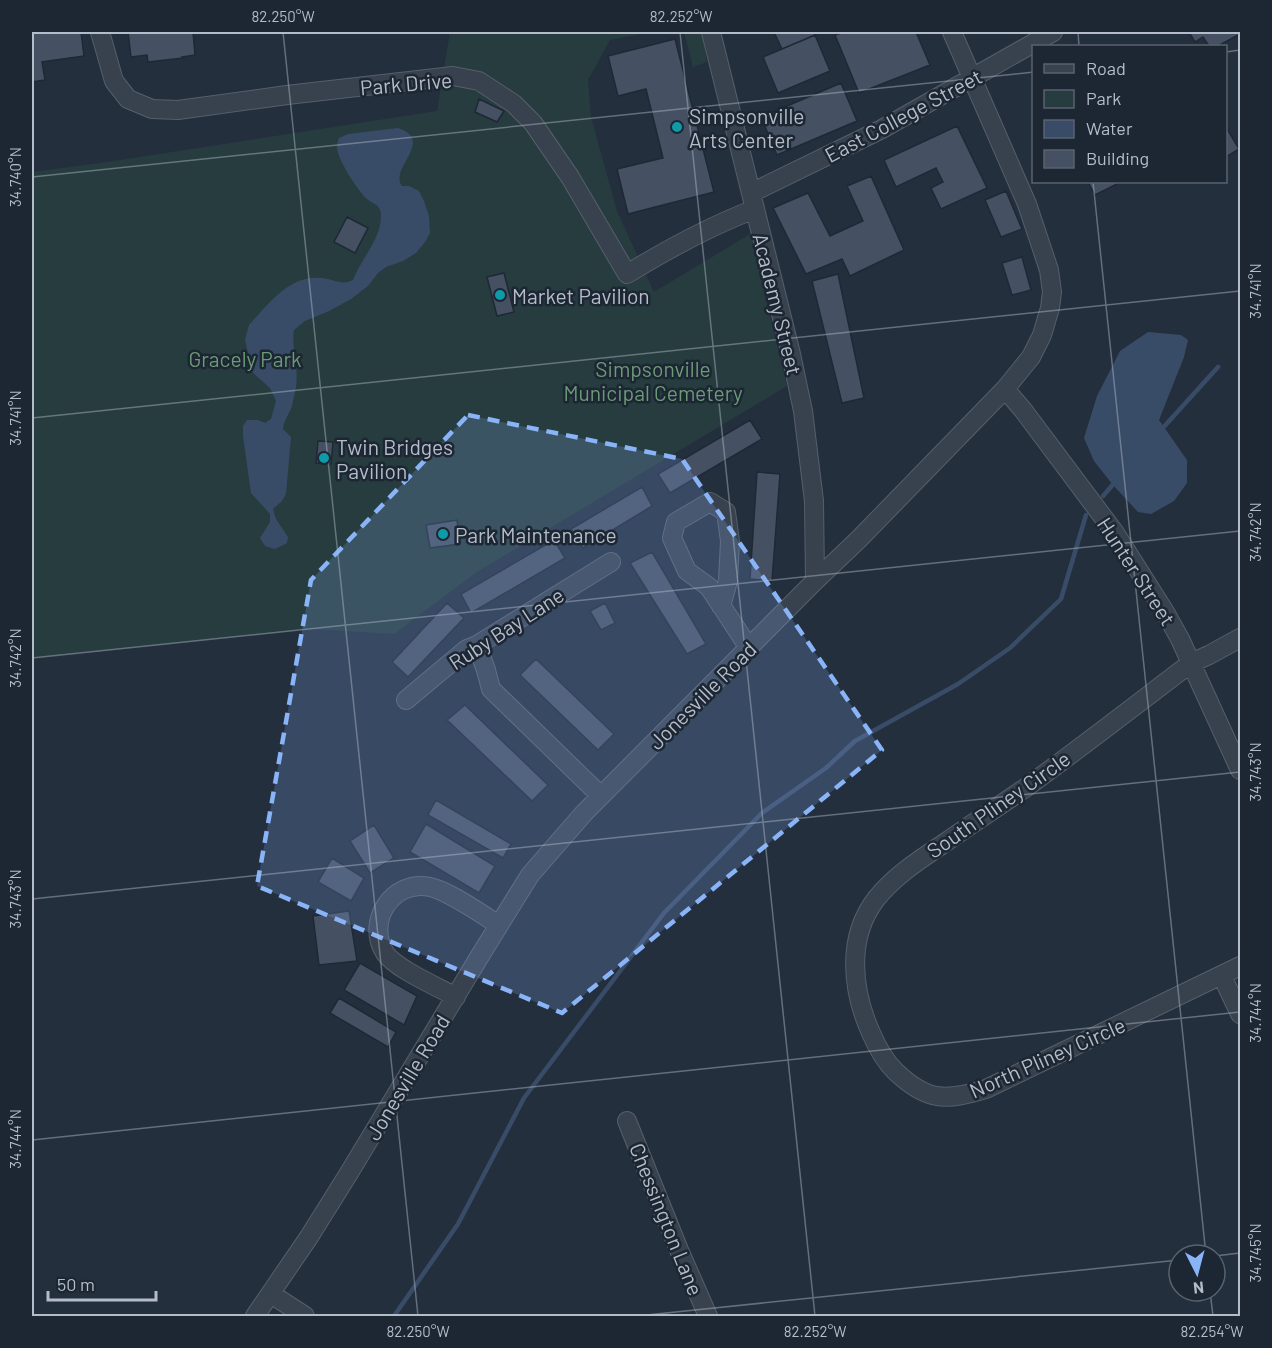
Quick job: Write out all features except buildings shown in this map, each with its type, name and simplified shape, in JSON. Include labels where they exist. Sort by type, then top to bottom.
[{"type":"street","name":"Park Drive","points":[[100,32],[114,81],[128,99],[152,109],[177,110],[453,76],[478,81],[514,104],[533,123],[570,177],[627,274],[673,246],[725,221],[753,201]]},
{"type":"street","name":"Academy Street","points":[[711,32],[803,411],[814,501],[815,581]]},
{"type":"street","name":"Jonesville Road","points":[[255,1317],[349,1173],[530,875],[600,796],[859,539],[1005,389],[1024,368],[1042,335],[1052,292],[1045,255],[1027,204],[952,32]]},
{"type":"street","name":"East College Street","points":[[753,201],[1053,32]]},
{"type":"street","name":"Hunter Street","points":[[1005,389],[1118,536],[1165,612],[1240,770]]},
{"type":"street","points":[[721,606],[728,581],[730,541],[726,512],[710,502],[676,522],[672,538],[687,571],[709,587],[721,606],[749,648]]},
{"type":"street","name":"Ruby Bay Lane","points":[[406,700],[467,649],[611,562]]},
{"type":"street","name":"South Pliney Circle","points":[[871,1032],[860,1002],[855,979],[855,953],[862,926],[875,901],[893,880],[1029,785],[1191,663],[1240,638]]},
{"type":"street","points":[[477,645],[491,689],[600,796]]},
{"type":"street","points":[[456,997],[409,972],[385,953],[379,933],[379,920],[383,908],[397,892],[406,888],[428,886],[440,890],[499,925]]},
{"type":"street","name":"North Pliney Circle","points":[[871,1032],[887,1062],[909,1084],[929,1094],[957,1097],[997,1084],[1240,966]]},
{"type":"street","points":[[1222,976],[1240,1014]]},
{"type":"street","name":"Chessington Lane","points":[[627,1121],[708,1317]]},
{"type":"street","points":[[271,1294],[305,1317]]},
{"type":"highlighted area","points":[[468,415],[682,459],[882,750],[562,1013],[257,886],[311,580]]},
{"type":"green space","name":"Gracely Park","points":[[450,32],[651,32],[610,40],[588,80],[591,117],[617,211],[654,292],[750,234],[787,386],[477,572],[394,634],[309,629],[32,658],[32,172],[437,111]]},
{"type":"green space","points":[[684,32],[702,32],[707,62],[693,67]]},
{"type":"water","points":[[398,128],[409,133],[413,140],[399,179],[402,186],[409,186],[419,191],[429,216],[430,233],[416,253],[386,267],[368,286],[351,299],[305,321],[294,330],[296,387],[283,429],[291,437],[286,494],[273,509],[276,519],[288,537],[287,543],[275,549],[265,546],[260,538],[270,522],[270,514],[251,493],[243,426],[247,420],[258,420],[265,423],[271,419],[276,401],[270,388],[251,371],[245,339],[249,325],[281,292],[300,281],[310,278],[342,282],[353,280],[378,233],[381,212],[363,195],[349,174],[340,159],[338,141],[339,138],[348,134]]},
{"type":"water","points":[[1148,332],[1181,335],[1188,340],[1184,357],[1159,420],[1187,460],[1187,483],[1174,501],[1151,514],[1138,512],[1113,485],[1094,461],[1084,438],[1097,396],[1120,351]]},
{"type":"waterway","points":[[1161,430],[1218,367]]},
{"type":"waterway","points":[[1103,496],[1116,481]]},
{"type":"waterway","points":[[394,1316],[458,1224],[524,1098],[664,913],[762,813],[826,768],[855,741],[958,684],[1010,648],[1061,599],[1086,515]]},
{"type":"place","name":"Simpsonville Arts Center","points":[[677,127]]},
{"type":"place","name":"Market Pavilion","points":[[500,295]]},
{"type":"place","name":"Twin Bridges Pavilion","points":[[324,458]]},
{"type":"place","name":"Park Maintenance","points":[[443,534]]},
{"type":"park label","name":"Simpsonville Municipal Cemetery","points":[[653,380]]}]
